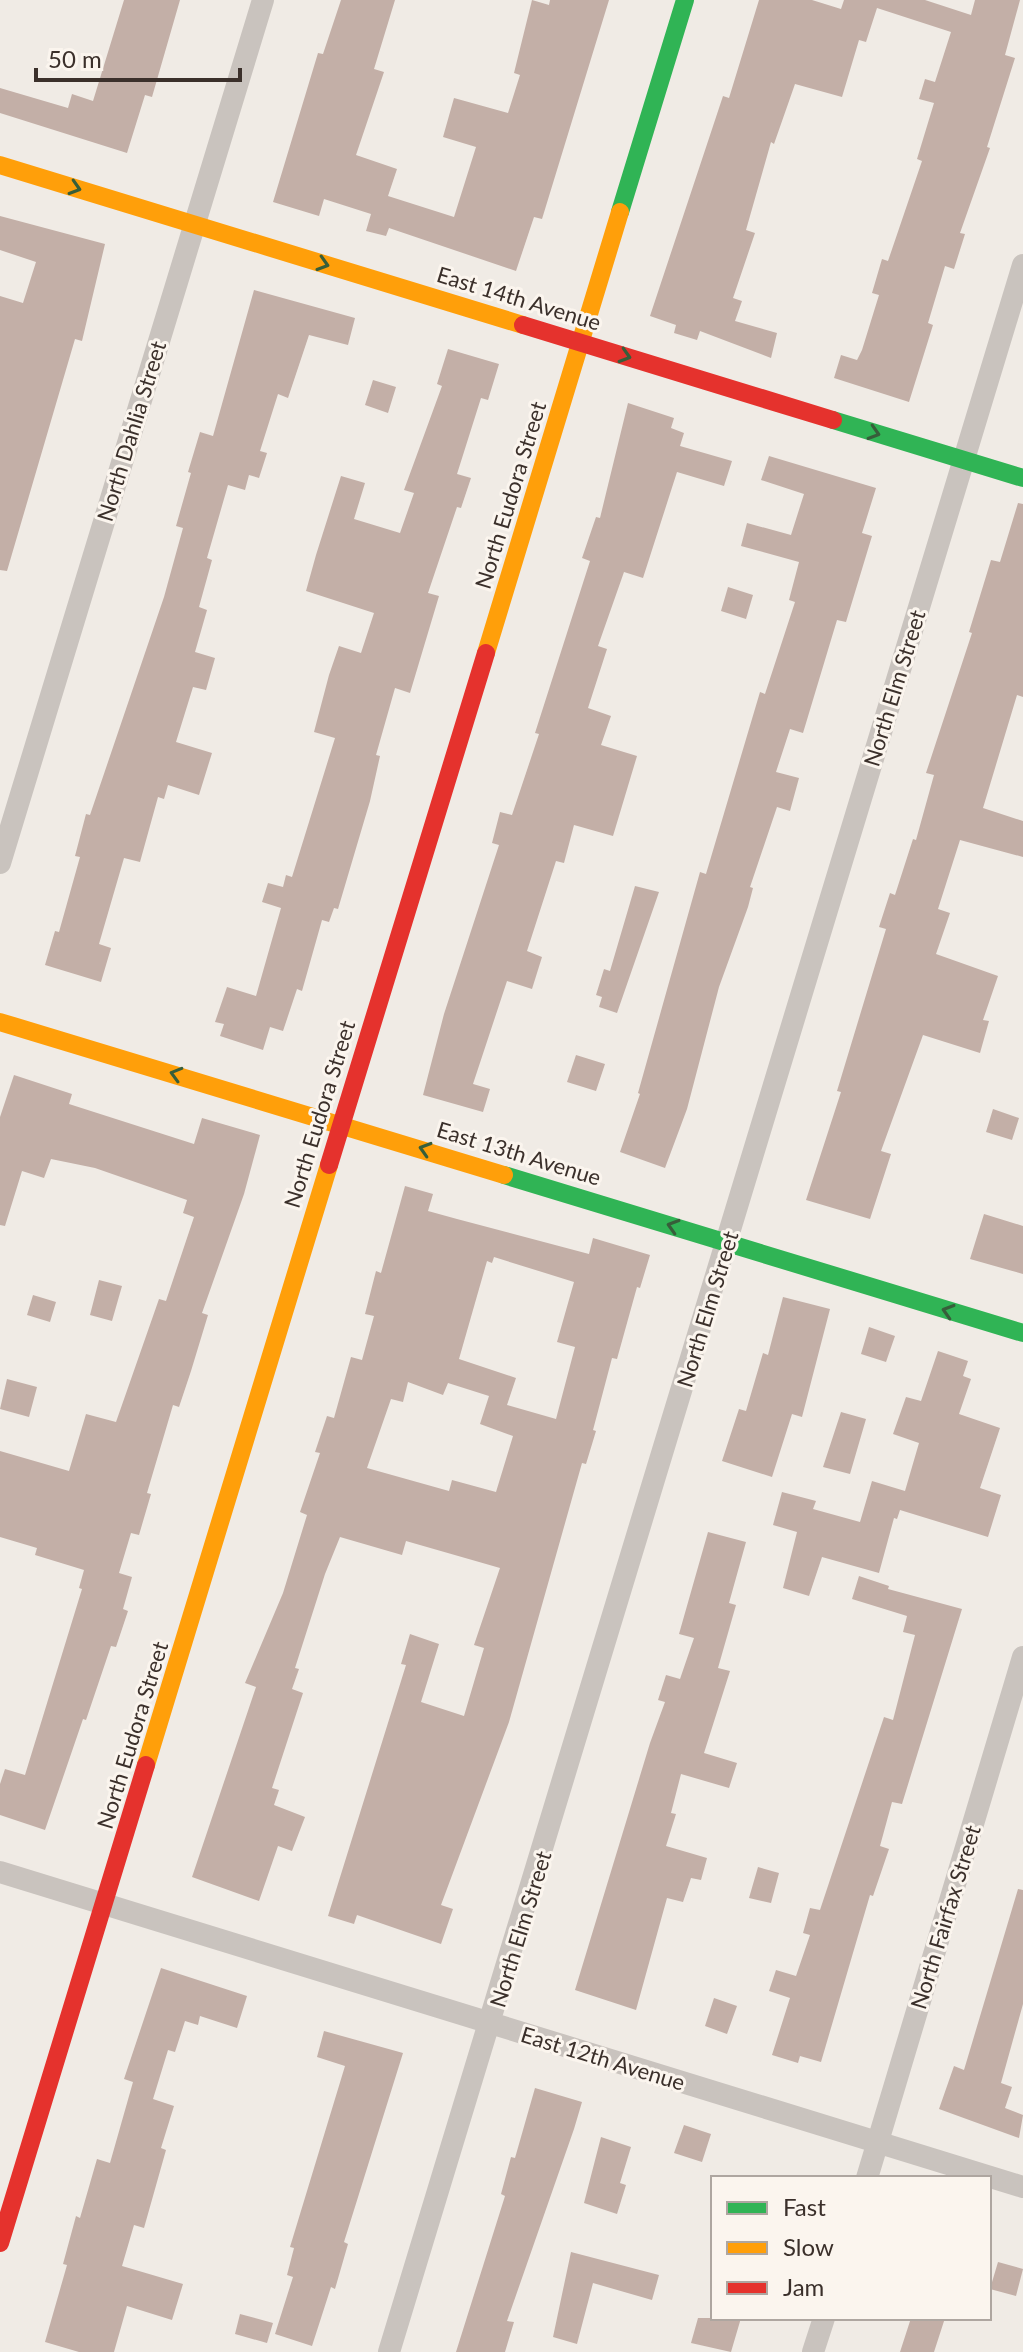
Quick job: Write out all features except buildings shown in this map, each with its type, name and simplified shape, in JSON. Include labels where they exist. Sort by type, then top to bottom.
[{"type":"street","name":"North Dahlia Street","points":[[0,863],[263,0]]},
{"type":"street","name":"North Eudora Street","points":[[0,2243],[685,0]]},
{"type":"street","name":"East 14th Avenue","points":[[0,165],[1023,478]]},
{"type":"street","name":"North Elm Street","points":[[389,2352],[1023,265]]},
{"type":"street","name":"East 13th Avenue","points":[[0,1022],[341,1123],[1023,1333]]},
{"type":"street","name":"North Fairfax Street","points":[[868,2176],[1023,1657]]},
{"type":"street","name":"East 12th Avenue","points":[[0,1872],[987,2176]]},
{"type":"street","name":"East 12th Avenue","points":[[991,2177],[1023,2187]]},
{"type":"street","points":[[813,2352],[823,2320]]},
{"type":"traffic: fast","points":[[620,212],[685,0]]},
{"type":"traffic: fast","points":[[833,420],[1023,478]]},
{"type":"traffic: fast","points":[[504,1175],[1023,1333]]},
{"type":"traffic: slow","points":[[0,165],[523,325]]},
{"type":"traffic: slow","points":[[486,653],[620,212]]},
{"type":"traffic: slow","points":[[0,1022],[504,1175]]},
{"type":"traffic: slow","points":[[146,1765],[329,1165]]},
{"type":"traffic: jam","points":[[523,325],[833,420]]},
{"type":"traffic: jam","points":[[329,1165],[486,653]]},
{"type":"traffic: jam","points":[[0,2243],[146,1765]]}]
